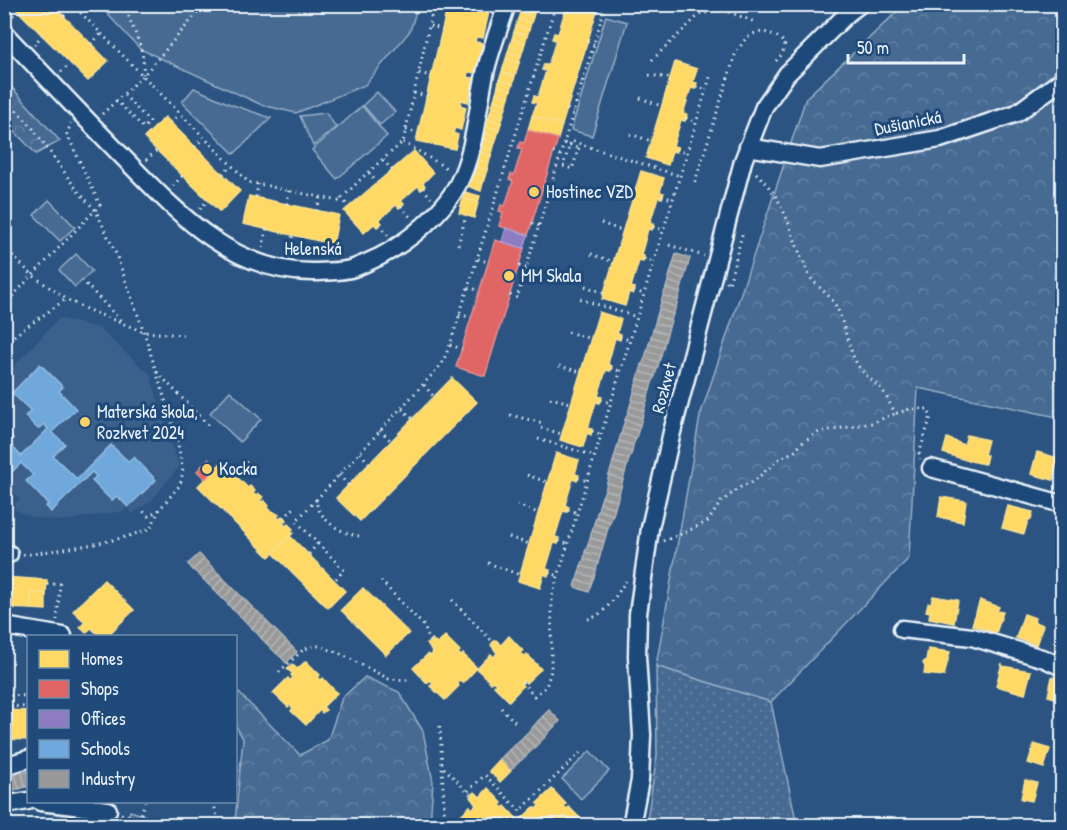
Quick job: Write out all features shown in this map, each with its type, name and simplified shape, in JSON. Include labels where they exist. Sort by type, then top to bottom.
[{"type":"street","name":"Helenská","points":[[4,33],[185,218],[200,230],[250,260],[284,271],[335,271],[356,268],[404,241],[438,212],[457,187],[466,167],[486,71],[507,4]]},
{"type":"street","name":"Rozkvet","points":[[632,825],[640,780],[642,735],[637,656],[638,614],[647,549],[672,432],[748,147],[764,107],[787,74],[848,12],[860,4]]},
{"type":"street","name":"Dušianická","points":[[748,147],[820,159],[940,139],[1017,112],[1062,80]]},
{"type":"street","points":[[931,468],[1062,504]]},
{"type":"street","points":[[4,626],[54,635]]},
{"type":"street","points":[[902,628],[972,637],[1045,659],[1062,667]]},
{"type":"street","points":[[4,766],[27,759]]},
{"type":"street","points":[[4,805],[27,801]]},
{"type":"street","points":[[55,803],[108,810]]},
{"type":"path","points":[[126,4],[140,42],[144,61],[143,76]]},
{"type":"path","points":[[4,305],[100,205],[67,134],[69,125],[89,105],[100,116],[143,76],[205,4]]},
{"type":"path","points":[[64,16],[73,6],[248,182],[339,201],[403,142],[434,4]]},
{"type":"path","points":[[442,4],[448,6]]},
{"type":"path","points":[[335,580],[344,570],[296,521],[442,364],[514,143],[556,4]]},
{"type":"path","points":[[510,295],[517,298],[606,4]]},
{"type":"path","points":[[4,18],[7,21],[17,10]]},
{"type":"path","points":[[652,60],[700,14],[724,10],[754,22]]},
{"type":"path","points":[[597,11],[603,13]]},
{"type":"path","points":[[429,26],[442,29]]},
{"type":"path","points":[[695,182],[736,52],[749,36],[763,33],[776,34],[785,43],[783,53],[774,63],[787,74]]},
{"type":"path","points":[[91,44],[101,34]]},
{"type":"path","points":[[39,53],[32,46],[42,35]]},
{"type":"path","points":[[546,35],[553,36]]},
{"type":"path","points":[[587,42],[594,44]]},
{"type":"path","points":[[53,67],[60,74],[70,64]]},
{"type":"path","points":[[537,66],[543,67]]},
{"type":"path","points":[[418,73],[431,76]]},
{"type":"path","points":[[522,682],[534,696],[546,687],[550,671],[552,596],[711,74]]},
{"type":"path","points":[[649,75],[670,78]]},
{"type":"path","points":[[576,79],[582,82]]},
{"type":"path","points":[[696,87],[706,90]]},
{"type":"path","points":[[414,93],[427,96]]},
{"type":"path","points":[[116,100],[144,128],[150,122],[123,94]]},
{"type":"path","points":[[4,97],[32,127],[77,190],[96,211],[116,254],[144,332],[177,439],[183,472],[180,484],[159,510],[151,528],[81,547],[34,555],[7,554]]},
{"type":"path","points":[[528,97],[533,99]]},
{"type":"path","points":[[640,98],[661,106]]},
{"type":"path","points":[[567,109],[573,112]]},
{"type":"path","points":[[171,123],[179,114]]},
{"type":"path","points":[[686,118],[696,122]]},
{"type":"path","points":[[406,130],[418,133]]},
{"type":"path","points":[[630,134],[651,141]]},
{"type":"path","points":[[195,147],[203,138]]},
{"type":"path","points":[[564,143],[579,148],[572,169],[563,166],[571,141],[680,176]]},
{"type":"path","points":[[403,142],[454,172]]},
{"type":"path","points":[[514,143],[519,145]]},
{"type":"path","points":[[151,168],[144,162],[157,150]]},
{"type":"path","points":[[676,150],[686,154]]},
{"type":"path","points":[[553,153],[560,155]]},
{"type":"path","points":[[383,160],[392,170]]},
{"type":"path","points":[[223,174],[231,165]]},
{"type":"path","points":[[368,172],[377,183]]},
{"type":"path","points":[[753,184],[756,172],[782,204],[811,278],[826,292],[836,307],[856,363],[868,379],[884,392],[893,410],[897,413]]},
{"type":"path","points":[[165,181],[172,188],[183,176]]},
{"type":"path","points":[[503,176],[510,177]]},
{"type":"path","points":[[256,197],[258,184]]},
{"type":"path","points":[[543,186],[550,189]]},
{"type":"path","points":[[423,188],[434,202]]},
{"type":"path","points":[[287,204],[289,190]]},
{"type":"path","points":[[609,195],[632,202]]},
{"type":"path","points":[[317,211],[321,196]]},
{"type":"path","points":[[662,196],[673,199]]},
{"type":"path","points":[[341,198],[349,207]]},
{"type":"path","points":[[196,213],[208,200]]},
{"type":"path","points":[[494,205],[500,208]]},
{"type":"path","points":[[401,206],[414,221]]},
{"type":"path","points":[[458,245],[466,216]]},
{"type":"path","points":[[532,223],[539,226]]},
{"type":"path","points":[[601,223],[623,231]]},
{"type":"path","points":[[379,225],[392,239]]},
{"type":"path","points":[[653,227],[663,231]]},
{"type":"path","points":[[262,253],[266,229]]},
{"type":"path","points":[[716,270],[729,284],[743,231]]},
{"type":"path","points":[[286,259],[292,235]]},
{"type":"path","points":[[312,262],[316,240]]},
{"type":"path","points":[[669,245],[703,255]]},
{"type":"path","points":[[4,247],[32,275],[66,299],[144,332],[183,335]]},
{"type":"path","points":[[591,254],[614,262]]},
{"type":"path","points":[[477,259],[488,262]]},
{"type":"path","points":[[644,259],[654,262]]},
{"type":"path","points":[[519,266],[526,268]]},
{"type":"path","points":[[82,280],[124,323]]},
{"type":"path","points":[[585,286],[604,293]]},
{"type":"path","points":[[468,288],[479,290]]},
{"type":"path","points":[[634,291],[644,294]]},
{"type":"path","points":[[4,343],[66,299]]},
{"type":"path","points":[[580,299],[637,317]]},
{"type":"path","points":[[459,315],[471,317]]},
{"type":"path","points":[[568,332],[591,339]]},
{"type":"path","points":[[620,337],[630,340]]},
{"type":"path","points":[[450,345],[462,349]]},
{"type":"path","points":[[559,366],[581,372]]},
{"type":"path","points":[[611,369],[621,371]]},
{"type":"path","points":[[155,371],[209,426]]},
{"type":"path","points":[[423,385],[434,397]]},
{"type":"path","points":[[550,398],[571,403]]},
{"type":"path","points":[[601,400],[611,403]]},
{"type":"path","points":[[402,409],[413,419]]},
{"type":"path","points":[[647,549],[708,521],[721,502],[742,486],[754,481],[779,459],[795,451],[804,441],[819,432],[871,423],[910,409],[927,409],[931,416],[919,454],[921,462],[931,468]]},
{"type":"path","points":[[510,415],[543,423]]},
{"type":"path","points":[[541,428],[562,434]]},
{"type":"path","points":[[380,430],[391,441]]},
{"type":"path","points":[[592,431],[602,435]]},
{"type":"path","points":[[538,439],[595,456]]},
{"type":"path","points":[[360,453],[369,463]]},
{"type":"path","points":[[237,471],[247,461]]},
{"type":"path","points":[[527,475],[548,482]]},
{"type":"path","points":[[339,476],[348,485]]},
{"type":"path","points":[[578,478],[587,481]]},
{"type":"path","points":[[316,500],[316,509],[338,530],[348,535],[359,536]]},
{"type":"path","points":[[4,502],[16,504]]},
{"type":"path","points":[[517,505],[538,513]]},
{"type":"path","points":[[284,518],[296,506]]},
{"type":"path","points":[[141,509],[148,516],[159,510]]},
{"type":"path","points":[[568,510],[578,513]]},
{"type":"path","points":[[509,537],[529,544]]},
{"type":"path","points":[[559,541],[568,544]]},
{"type":"path","points":[[309,554],[318,543]]},
{"type":"path","points":[[488,563],[520,575]]},
{"type":"path","points":[[549,573],[559,576]]},
{"type":"path","points":[[588,619],[596,618],[607,607],[629,577]]},
{"type":"path","points":[[381,580],[424,626],[430,642]]},
{"type":"path","points":[[47,584],[60,584],[59,635]]},
{"type":"path","points":[[452,600],[493,642]]},
{"type":"path","points":[[279,672],[303,650],[315,645],[337,652],[389,679],[409,680]]},
{"type":"path","points":[[4,695],[27,696]]},
{"type":"path","points":[[4,706],[27,707]]},
{"type":"path","points":[[501,708],[518,725]]},
{"type":"path","points":[[440,726],[445,825]]},
{"type":"path","points":[[468,791],[485,775],[519,811],[580,753]]},
{"type":"path","points":[[443,767],[471,795]]},
{"type":"path","points":[[536,795],[541,800]]},
{"type":"path","points":[[141,814],[144,803]]},
{"type":"path","points":[[214,803],[220,825]]},
{"type":"shaded area","name":"Materská škola, Rozkvet 2024","points":[[59,318],[98,328],[150,374],[179,467],[152,500],[133,514],[127,508],[124,511],[62,521],[32,517],[13,509],[19,499],[5,485],[4,377]]},
{"type":"green space","points":[[99,5],[418,5],[410,31],[365,85],[296,113],[262,105],[140,49]]},
{"type":"green space","points":[[904,5],[1062,5],[1062,418],[918,388],[909,558],[771,702],[656,666],[700,416],[806,98]]},
{"type":"green space","points":[[606,16],[627,22],[592,136],[571,130]]},
{"type":"green space","points":[[4,80],[60,141],[36,154],[5,121]]},
{"type":"green space","points":[[194,88],[230,104],[271,118],[234,154],[182,102]]},
{"type":"green space","points":[[377,92],[395,112],[380,125],[363,105]]},
{"type":"green space","points":[[362,106],[387,136],[337,179],[312,150]]},
{"type":"green space","points":[[326,113],[336,127],[313,146],[300,116]]},
{"type":"green space","points":[[49,200],[75,227],[60,241],[34,215]]},
{"type":"green space","points":[[76,254],[92,271],[75,287],[59,270]]},
{"type":"green space","points":[[230,391],[261,419],[240,442],[210,413]]},
{"type":"green space","points":[[656,666],[771,702],[797,825],[646,826],[657,756]]},
{"type":"green space","points":[[365,677],[399,692],[423,731],[433,782],[430,825],[237,825],[235,822],[243,739],[237,728],[237,691],[300,755],[328,740],[342,698]]},
{"type":"green space","points":[[590,751],[609,771],[581,799],[562,779]]},
{"type":"green space","points":[[130,811],[155,819],[153,825],[136,825],[127,822]]},
{"type":"building: Homes","points":[[11,4],[52,4],[108,61],[88,81]]},
{"type":"building: Homes","points":[[448,4],[491,4],[490,7],[483,6],[482,11],[489,12],[483,38],[476,37],[475,42],[482,43],[475,73],[468,72],[467,77],[474,78],[468,102],[461,100],[460,105],[466,107],[461,130],[455,128],[453,133],[458,135],[455,149],[416,141]]},
{"type":"building: Homes","points":[[562,4],[599,4],[562,125],[532,116],[537,103],[532,102],[534,96],[538,97],[546,71],[542,70],[544,64],[548,66],[556,40],[552,39],[554,33],[558,34],[566,8],[562,7]]},
{"type":"building: Homes","points":[[522,6],[535,10],[533,17],[520,13]]},
{"type":"building: Homes","points":[[520,13],[533,17],[531,23],[518,19]]},
{"type":"building: Homes","points":[[518,19],[531,23],[529,30],[516,26]]},
{"type":"building: Homes","points":[[516,26],[529,30],[527,36],[514,32]]},
{"type":"building: Homes","points":[[514,32],[527,36],[525,43],[512,39]]},
{"type":"building: Homes","points":[[512,39],[525,43],[523,50],[510,46]]},
{"type":"building: Homes","points":[[510,46],[523,50],[521,56],[508,52]]},
{"type":"building: Homes","points":[[508,52],[521,56],[519,63],[506,59]]},
{"type":"building: Homes","points":[[506,59],[519,63],[517,69],[504,65]]},
{"type":"building: Homes","points":[[675,62],[697,69],[693,82],[697,83],[695,89],[691,88],[683,114],[687,115],[685,121],[681,120],[673,146],[678,147],[676,152],[672,151],[668,165],[646,158]]},
{"type":"building: Homes","points":[[504,65],[517,69],[515,76],[502,72]]},
{"type":"building: Homes","points":[[502,72],[515,76],[513,84],[499,80]]},
{"type":"building: Homes","points":[[499,80],[513,84],[511,90],[498,86]]},
{"type":"building: Homes","points":[[498,86],[511,90],[509,97],[496,93]]},
{"type":"building: Homes","points":[[496,93],[509,97],[507,104],[494,100]]},
{"type":"building: Homes","points":[[494,100],[507,104],[505,110],[492,106]]},
{"type":"building: Homes","points":[[492,106],[505,110],[503,117],[490,113]]},
{"type":"building: Homes","points":[[490,113],[503,117],[501,123],[488,119]]},
{"type":"building: Homes","points":[[532,116],[562,125],[558,139],[528,130]]},
{"type":"building: Homes","points":[[165,117],[240,191],[220,212],[144,138]]},
{"type":"building: Homes","points":[[488,119],[501,123],[499,130],[486,126]]},
{"type":"building: Homes","points":[[486,126],[499,130],[497,137],[484,132]]},
{"type":"building: Homes","points":[[484,132],[497,137],[495,143],[482,139]]},
{"type":"building: Homes","points":[[482,139],[495,143],[493,150],[480,146]]},
{"type":"building: Homes","points":[[480,146],[493,150],[491,156],[478,152]]},
{"type":"building: Homes","points":[[414,151],[433,173],[423,183],[425,186],[421,190],[418,186],[401,201],[404,204],[399,208],[396,205],[379,220],[382,223],[377,227],[374,224],[364,233],[344,211]]},
{"type":"building: Homes","points":[[478,152],[491,156],[489,163],[476,159]]},
{"type":"building: Homes","points":[[476,159],[489,163],[487,170],[474,166]]},
{"type":"building: Homes","points":[[474,166],[487,170],[485,176],[472,172]]},
{"type":"building: Homes","points":[[641,171],[664,178],[660,192],[664,193],[662,198],[658,197],[650,223],[654,224],[652,230],[648,229],[641,255],[644,256],[643,262],[639,261],[631,287],[635,288],[633,294],[629,292],[625,306],[602,299]]},
{"type":"building: Homes","points":[[472,172],[485,176],[483,183],[470,179]]},
{"type":"building: Homes","points":[[470,179],[483,183],[481,191],[467,186]]},
{"type":"building: Homes","points":[[465,192],[480,196],[478,203],[463,198]]},
{"type":"building: Homes","points":[[249,196],[339,215],[333,244],[243,224]]},
{"type":"building: Homes","points":[[463,198],[478,203],[474,218],[459,213]]},
{"type":"building: Homes","points":[[599,312],[621,319],[617,333],[621,334],[620,340],[615,338],[608,364],[612,366],[610,371],[606,370],[598,396],[602,397],[600,403],[596,402],[588,428],[592,429],[591,435],[587,433],[583,447],[560,440]]},
{"type":"building: Homes","points":[[452,378],[477,402],[360,521],[336,498]]},
{"type":"building: Homes","points":[[967,435],[988,440],[984,455],[987,455],[985,464],[943,453],[947,438],[964,445]]},
{"type":"building: Homes","points":[[1037,452],[1058,458],[1053,480],[1031,474]]},
{"type":"building: Homes","points":[[556,453],[579,460],[575,474],[579,475],[577,481],[573,479],[565,505],[569,507],[567,512],[563,511],[555,537],[559,538],[558,544],[554,543],[546,569],[550,570],[548,576],[544,574],[540,588],[518,581]]},
{"type":"building: Homes","points":[[222,462],[232,472],[235,469],[239,474],[237,477],[248,488],[250,486],[255,491],[253,493],[256,496],[258,493],[263,497],[260,500],[262,502],[264,500],[269,506],[267,508],[279,515],[277,517],[279,519],[282,516],[286,520],[283,523],[293,529],[291,531],[293,533],[269,557],[198,486]]},
{"type":"building: Homes","points":[[941,497],[966,501],[963,522],[938,517]]},
{"type":"building: Homes","points":[[1008,506],[1033,512],[1024,534],[1002,528]]},
{"type":"building: Homes","points":[[290,536],[345,591],[328,608],[273,553]]},
{"type":"building: Homes","points":[[4,577],[47,580],[46,594],[31,593],[31,609],[4,608]]},
{"type":"building: Homes","points":[[104,580],[134,610],[108,635],[99,635],[91,628],[86,633],[80,627],[85,622],[73,611]]},
{"type":"building: Homes","points":[[363,588],[409,633],[386,655],[341,610]]},
{"type":"building: Homes","points":[[31,593],[46,594],[46,610],[31,609]]},
{"type":"building: Homes","points":[[933,596],[958,600],[954,623],[929,618],[930,612],[926,611]]},
{"type":"building: Homes","points":[[980,600],[999,607],[997,611],[1003,612],[996,633],[972,625]]},
{"type":"building: Homes","points":[[1024,614],[1035,618],[1034,622],[1043,625],[1036,645],[1016,638]]},
{"type":"building: Homes","points":[[1062,629],[1062,653],[1055,650]]},
{"type":"building: Homes","points":[[445,636],[460,651],[458,653],[461,656],[463,654],[477,668],[463,683],[460,680],[457,683],[459,686],[445,700],[430,686],[433,684],[430,680],[427,683],[413,668],[428,654],[430,656],[433,653],[427,644],[432,639],[437,644]]},
{"type":"building: Homes","points":[[509,636],[523,651],[521,653],[525,656],[527,654],[541,669],[526,683],[524,681],[521,684],[523,686],[509,701],[494,686],[496,684],[493,681],[491,683],[477,669],[491,654],[494,657],[497,653],[491,645],[493,642],[496,640],[501,645]]},
{"type":"building: Homes","points":[[928,649],[950,652],[944,676],[924,674],[923,663],[926,660]]},
{"type":"building: Homes","points":[[306,661],[320,675],[318,677],[321,680],[323,678],[337,693],[323,707],[326,710],[322,713],[320,710],[306,725],[291,711],[293,708],[290,705],[288,707],[273,693],[288,678],[290,681],[293,677],[287,669],[292,664],[297,669]]},
{"type":"building: Homes","points":[[1002,663],[1002,666],[1031,671],[1025,694],[996,686]]},
{"type":"building: Homes","points":[[1052,677],[1062,679],[1062,700],[1048,696]]},
{"type":"building: Homes","points":[[4,710],[27,711],[27,740],[4,739]]},
{"type":"building: Homes","points":[[1034,744],[1050,749],[1044,768],[1028,763]]},
{"type":"building: Homes","points":[[500,759],[511,771],[500,782],[489,771]]},
{"type":"building: Homes","points":[[1025,780],[1037,783],[1032,801],[1021,799]]},
{"type":"building: Homes","points":[[488,788],[502,803],[500,805],[503,808],[505,806],[519,821],[515,826],[461,826],[456,820],[470,806],[472,809],[476,805],[470,797],[475,792],[480,797]]},
{"type":"building: Homes","points":[[552,789],[566,804],[564,806],[567,809],[569,807],[583,821],[579,826],[524,826],[519,821],[534,807],[536,809],[539,806],[537,803]]},
{"type":"building: Shops","points":[[528,130],[558,139],[528,235],[499,226],[503,212],[499,211],[501,205],[505,206],[513,181],[509,179],[511,174],[514,175],[522,149],[518,148],[520,142],[524,143]]},
{"type":"building: Shops","points":[[495,240],[524,248],[485,376],[456,367]]},
{"type":"building: Shops","points":[[208,459],[217,468],[205,479],[197,471]]},
{"type":"building: Offices","points":[[506,228],[528,235],[524,248],[502,242]]},
{"type":"building: Schools","points":[[40,364],[63,387],[59,391],[76,409],[52,432],[65,444],[53,456],[77,479],[111,445],[129,462],[134,457],[156,480],[128,507],[117,496],[112,501],[92,481],[96,476],[92,472],[51,512],[46,506],[48,504],[26,481],[33,475],[21,463],[4,480],[4,429],[13,438],[9,443],[21,456],[48,429],[44,424],[38,429],[25,416],[31,411],[12,393]]},
{"type":"building: Industry","points":[[676,254],[690,258],[688,265],[674,261]]},
{"type":"building: Industry","points":[[674,261],[688,265],[686,272],[672,267]]},
{"type":"building: Industry","points":[[672,267],[686,272],[684,279],[670,274]]},
{"type":"building: Industry","points":[[670,274],[684,279],[682,286],[668,281]]},
{"type":"building: Industry","points":[[668,281],[682,286],[680,293],[666,288]]},
{"type":"building: Industry","points":[[666,288],[680,293],[678,300],[663,296]]},
{"type":"building: Industry","points":[[663,296],[678,300],[676,307],[661,302]]},
{"type":"building: Industry","points":[[661,302],[676,307],[673,314],[659,309]]},
{"type":"building: Industry","points":[[659,309],[673,314],[671,321],[657,316]]},
{"type":"building: Industry","points":[[657,316],[671,321],[669,327],[655,323]]},
{"type":"building: Industry","points":[[655,323],[669,327],[667,334],[653,330]]},
{"type":"building: Industry","points":[[653,330],[667,334],[665,341],[651,337]]},
{"type":"building: Industry","points":[[651,337],[665,341],[663,348],[649,344]]},
{"type":"building: Industry","points":[[649,344],[663,348],[661,355],[647,351]]},
{"type":"building: Industry","points":[[647,351],[661,355],[659,362],[645,358]]},
{"type":"building: Industry","points":[[645,358],[659,362],[657,369],[642,365]]},
{"type":"building: Industry","points":[[642,365],[657,369],[655,376],[640,372]]},
{"type":"building: Industry","points":[[640,372],[655,376],[652,383],[638,379]]},
{"type":"building: Industry","points":[[638,379],[652,383],[650,390],[636,385]]},
{"type":"building: Industry","points":[[636,385],[650,390],[648,397],[634,392]]},
{"type":"building: Industry","points":[[634,392],[648,397],[646,404],[632,400]]},
{"type":"building: Industry","points":[[632,400],[646,404],[644,411],[630,406]]},
{"type":"building: Industry","points":[[630,406],[644,411],[642,418],[628,413]]},
{"type":"building: Industry","points":[[628,413],[642,418],[640,425],[625,420]]},
{"type":"building: Industry","points":[[625,420],[640,425],[638,431],[623,427]]},
{"type":"building: Industry","points":[[623,427],[638,431],[636,438],[621,434]]},
{"type":"building: Industry","points":[[621,434],[636,438],[633,445],[619,441]]},
{"type":"building: Industry","points":[[619,441],[633,445],[632,452],[617,448]]},
{"type":"building: Industry","points":[[617,448],[632,452],[629,459],[615,455]]},
{"type":"building: Industry","points":[[615,455],[629,459],[627,466],[613,462]]},
{"type":"building: Industry","points":[[613,462],[627,466],[625,473],[611,469]]},
{"type":"building: Industry","points":[[611,469],[625,473],[623,480],[609,475]]},
{"type":"building: Industry","points":[[609,475],[623,480],[621,487],[607,483]]},
{"type":"building: Industry","points":[[607,483],[621,487],[619,494],[605,490]]},
{"type":"building: Industry","points":[[605,490],[619,494],[617,501],[602,497]]},
{"type":"building: Industry","points":[[602,497],[617,501],[615,508],[600,503]]},
{"type":"building: Industry","points":[[600,503],[615,508],[613,515],[598,510]]},
{"type":"building: Industry","points":[[598,510],[613,515],[610,522],[596,517]]},
{"type":"building: Industry","points":[[596,517],[610,522],[608,528],[594,524]]},
{"type":"building: Industry","points":[[594,524],[608,528],[606,535],[592,531]]},
{"type":"building: Industry","points":[[592,531],[606,535],[604,542],[590,538]]},
{"type":"building: Industry","points":[[590,538],[604,542],[602,549],[588,545]]},
{"type":"building: Industry","points":[[588,545],[602,549],[600,556],[585,552]]},
{"type":"building: Industry","points":[[585,552],[600,556],[598,563],[584,559]]},
{"type":"building: Industry","points":[[199,554],[204,559],[193,570],[188,564]]},
{"type":"building: Industry","points":[[204,559],[209,564],[198,574],[193,570]]},
{"type":"building: Industry","points":[[584,559],[598,563],[596,570],[581,566]]},
{"type":"building: Industry","points":[[209,564],[214,569],[203,579],[198,574]]},
{"type":"building: Industry","points":[[581,566],[596,570],[594,577],[579,573]]},
{"type":"building: Industry","points":[[214,569],[219,574],[208,584],[203,579]]},
{"type":"building: Industry","points":[[579,573],[594,577],[591,584],[577,580]]},
{"type":"building: Industry","points":[[219,574],[223,578],[213,589],[208,584]]},
{"type":"building: Industry","points":[[223,578],[228,583],[218,594],[213,589]]},
{"type":"building: Industry","points":[[577,580],[591,584],[589,592],[575,587]]},
{"type":"building: Industry","points":[[228,583],[233,588],[223,599],[218,594]]},
{"type":"building: Industry","points":[[233,588],[238,593],[228,604],[223,599]]},
{"type":"building: Industry","points":[[238,593],[243,598],[232,609],[228,604]]},
{"type":"building: Industry","points":[[243,598],[248,603],[237,613],[232,609]]},
{"type":"building: Industry","points":[[248,603],[253,608],[242,618],[237,613]]},
{"type":"building: Industry","points":[[253,608],[258,612],[247,623],[242,618]]},
{"type":"building: Industry","points":[[258,612],[263,617],[252,628],[247,623]]},
{"type":"building: Industry","points":[[263,617],[267,622],[257,633],[252,628]]},
{"type":"building: Industry","points":[[267,622],[272,627],[261,638],[257,633]]},
{"type":"building: Industry","points":[[272,627],[277,632],[266,643],[261,638]]},
{"type":"building: Industry","points":[[277,632],[282,637],[271,648],[266,643]]},
{"type":"building: Industry","points":[[282,637],[287,642],[276,653],[271,648]]},
{"type":"building: Industry","points":[[287,642],[292,647],[281,657],[276,653]]},
{"type":"building: Industry","points":[[292,647],[297,652],[286,663],[281,657]]},
{"type":"building: Industry","points":[[549,710],[560,721],[554,727],[543,716]]},
{"type":"building: Industry","points":[[543,716],[554,727],[549,732],[538,721]]},
{"type":"building: Industry","points":[[538,721],[549,732],[545,737],[534,726]]},
{"type":"building: Industry","points":[[534,726],[545,737],[540,742],[529,731]]},
{"type":"building: Industry","points":[[529,731],[540,742],[535,747],[524,736]]},
{"type":"building: Industry","points":[[524,736],[535,747],[530,752],[519,741]]},
{"type":"building: Industry","points":[[519,741],[530,752],[525,757],[514,745]]},
{"type":"building: Industry","points":[[514,745],[525,757],[520,761],[509,750]]},
{"type":"building: Industry","points":[[509,750],[520,761],[515,766],[504,755]]},
{"type":"building: Industry","points":[[504,755],[515,766],[511,770],[500,759]]},
{"type":"building: Industry","points":[[27,771],[27,787],[25,787],[22,773]]},
{"type":"building: Industry","points":[[22,773],[25,787],[19,789],[15,774]]},
{"type":"building: Industry","points":[[15,774],[19,789],[12,790],[8,776]]},
{"type":"building: Industry","points":[[8,776],[12,790],[5,792],[4,777]]},
{"type":"place","name":"Hostinec VZD","points":[[534,192]]},
{"type":"place","name":"MM Skala","points":[[509,276]]},
{"type":"place","name":"Materská škola, Rozkvet 2024","points":[[85,422]]},
{"type":"place","name":"Kocka","points":[[207,469]]}]
